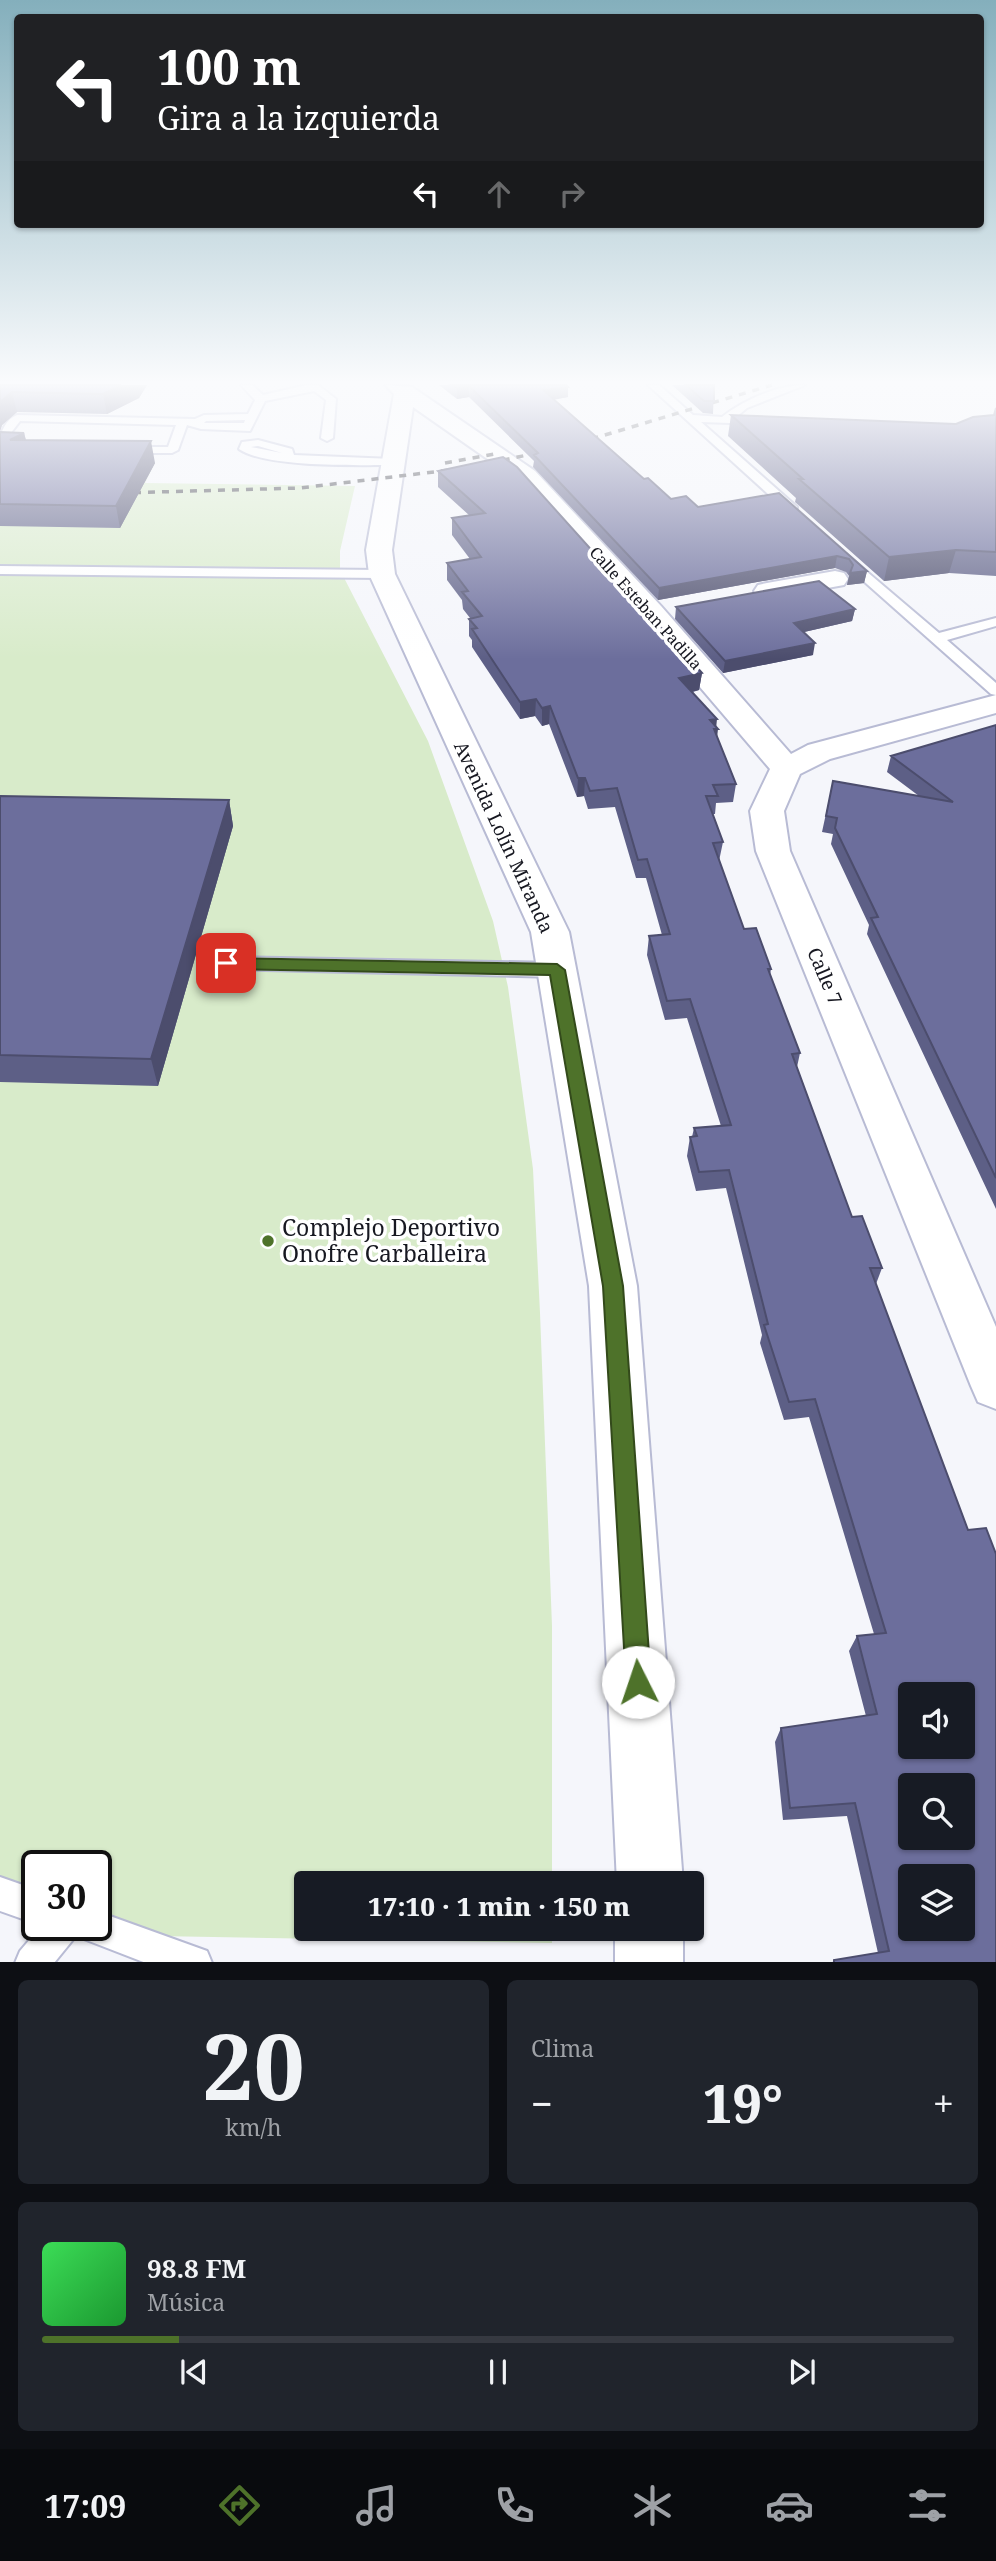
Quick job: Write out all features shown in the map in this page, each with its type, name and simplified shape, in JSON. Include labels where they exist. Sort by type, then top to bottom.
[{"type":"street","name":"Avenida Lolín Miranda","points":[[391,477],[379,550],[382,574],[550,932],[613,1286],[649,1871]]},
{"type":"street","name":"Calle Esteban Padilla","points":[[528,477],[664,610],[786,768]]},
{"type":"street","points":[[743,595],[835,579]]},
{"type":"street","points":[[786,768],[819,752],[996,704]]},
{"type":"street","name":"Calle 7","points":[[786,768],[767,811],[773,851],[996,1385]]},
{"type":"street","points":[[649,1941],[649,1962]]},
{"type":"lane","points":[[755,477],[802,519]]},
{"type":"lane","points":[[833,546],[996,691]]},
{"type":"lane","points":[[0,570],[382,574]]},
{"type":"lane","points":[[937,638],[996,622]]},
{"type":"lane","points":[[226,963],[557,970]]},
{"type":"lane","points":[[0,1895],[21,1902]]},
{"type":"lane","points":[[112,1933],[195,1962]]},
{"type":"lane","points":[[32,1962],[50,1941]]},
{"type":"green space","name":"Complejo Deportivo Onofre Carballeira","points":[[0,477],[148,477],[145,483],[355,486],[340,551],[340,570],[428,741],[493,921],[508,987],[533,1169],[552,1626],[552,1871],[294,1871],[294,1938],[156,1936],[112,1921],[112,1850],[21,1850],[21,1890],[0,1883]]},
{"type":"green space","name":"Complejo Deportivo Onofre Carballeira","points":[[439,1941],[552,1941],[552,1943]]},
{"type":"building","points":[[0,477],[132,477],[116,506],[0,504]]},
{"type":"building","points":[[444,477],[526,477],[702,673],[679,678],[717,719],[710,720],[718,729],[714,729],[736,784],[713,785],[718,796],[706,796],[723,842],[713,843],[744,929],[756,928],[771,969],[768,969],[800,1053],[792,1054],[852,1217],[862,1216],[882,1268],[870,1268],[968,1530],[986,1528],[996,1554],[996,1962],[834,1962],[889,1951],[855,1803],[790,1808],[781,1728],[877,1714],[857,1636],[886,1633],[815,1399],[789,1402],[764,1325],[768,1324],[729,1170],[699,1172],[690,1137],[697,1136],[694,1128],[731,1125],[690,999],[667,1001],[649,936],[670,934],[647,859],[638,860],[617,788],[590,791],[585,778],[578,778],[550,706],[542,708],[536,699],[520,702],[472,629],[477,628],[469,619],[482,616],[462,592],[468,591],[447,563],[481,557],[452,518],[485,513]]},
{"type":"building","points":[[554,477],[641,477],[648,478],[671,499],[686,496],[698,507],[779,493],[867,571],[850,573],[853,565],[849,559],[837,556],[659,588]]},
{"type":"building","points":[[800,477],[996,477],[996,552],[956,550],[889,557],[799,479],[803,479]]},
{"type":"building","points":[[819,581],[855,609],[794,623],[815,643],[725,661],[676,607]]},
{"type":"building","points":[[996,725],[996,1178],[871,918],[878,917],[835,828],[837,818],[826,816],[833,781],[953,802],[891,756]]},
{"type":"building","points":[[0,796],[229,800],[151,1059],[0,1055]]},
{"type":"railway","points":[[120,493],[300,488],[395,477]]},
{"type":"place","name":"Complejo Deportivo Onofre Carballeira","points":[[268,1241]]},
{"type":"route","points":[[226,963],[557,970],[613,1286],[638,1682]]}]
